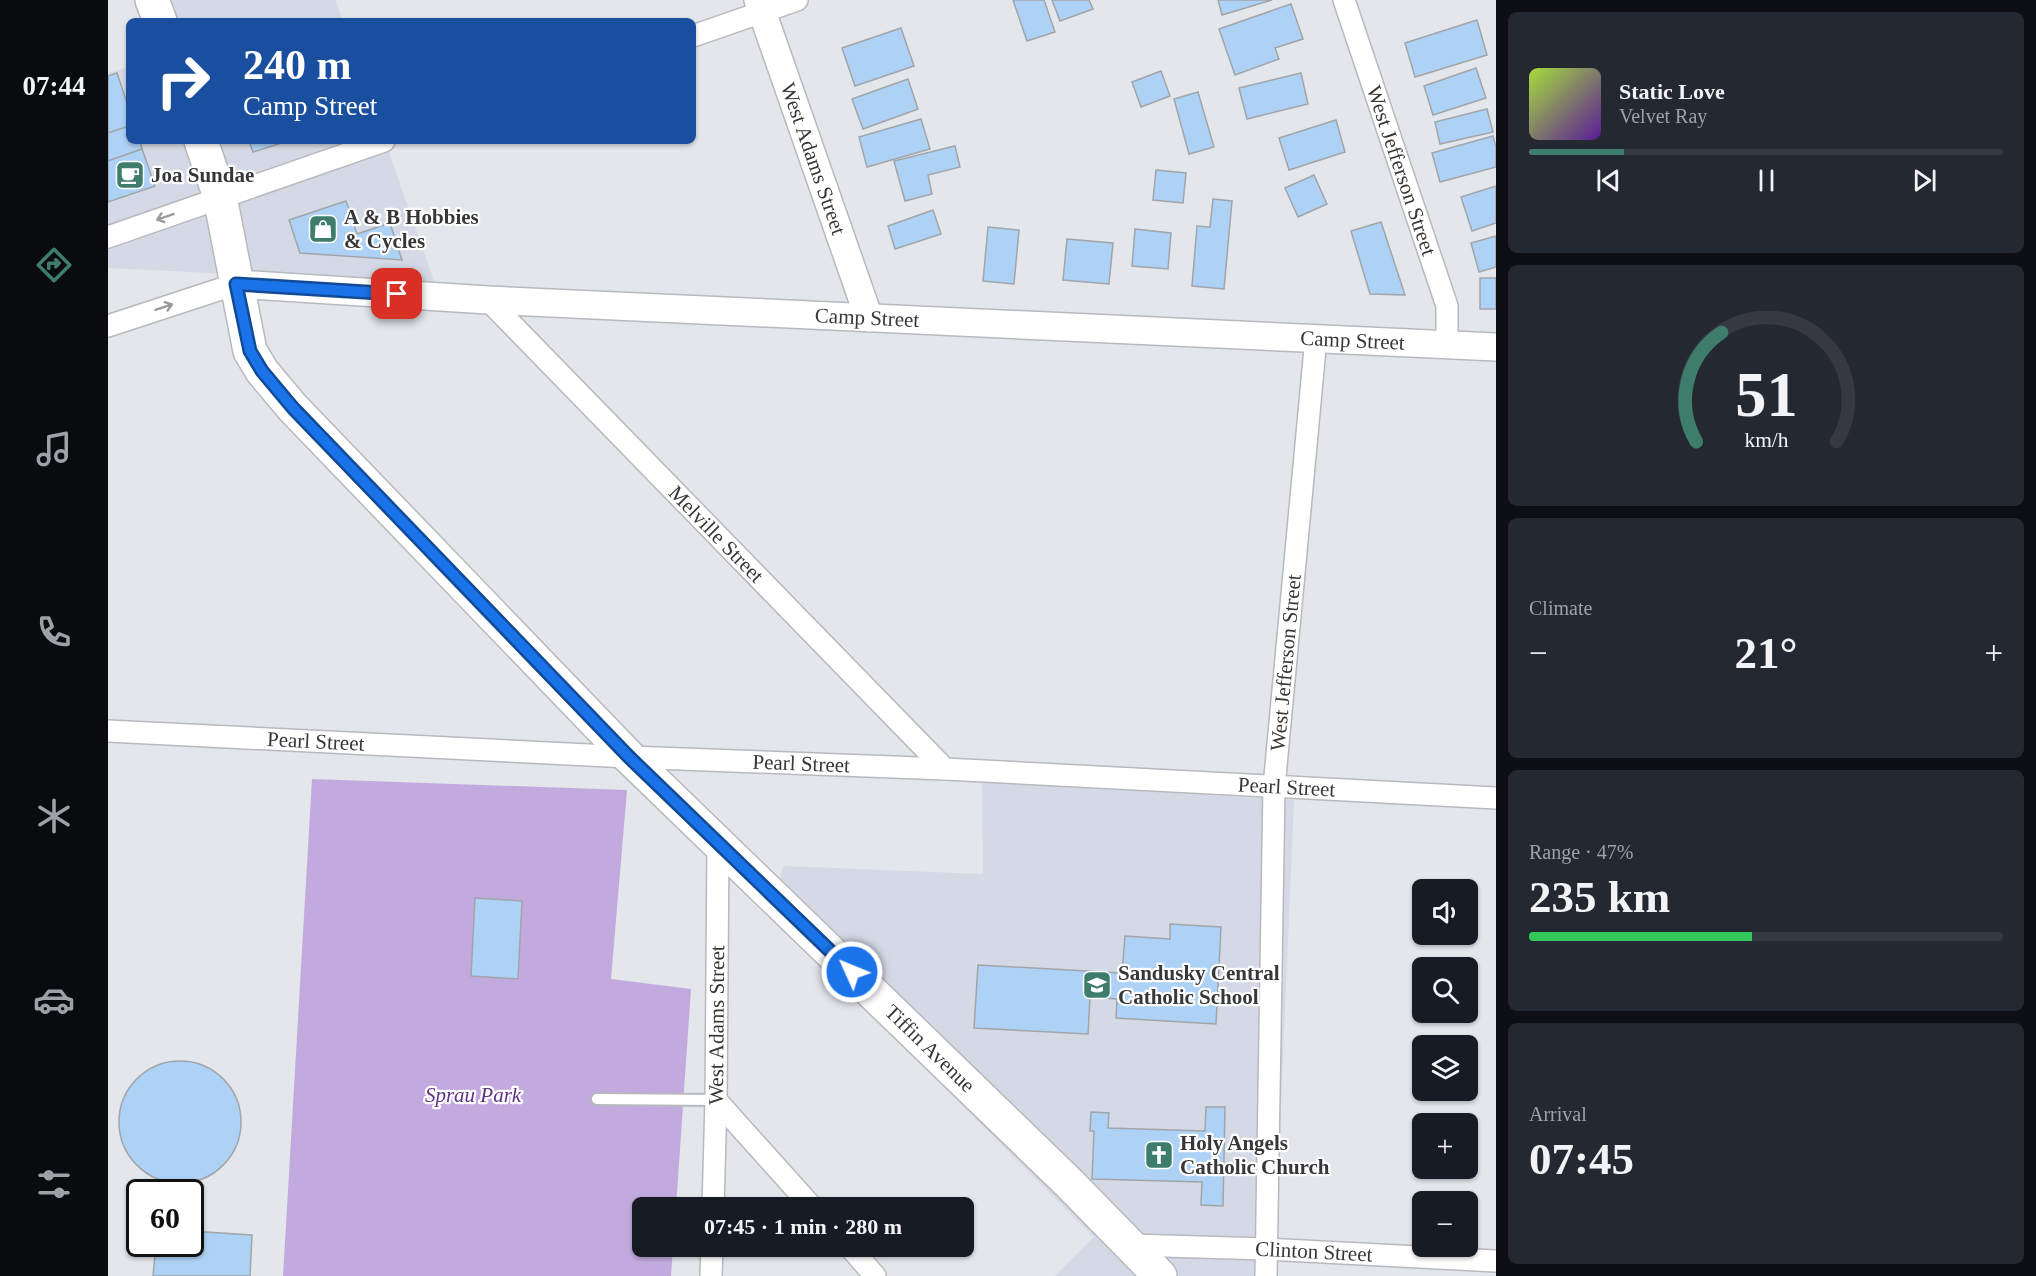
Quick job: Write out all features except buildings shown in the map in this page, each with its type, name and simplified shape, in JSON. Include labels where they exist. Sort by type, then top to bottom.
[{"type":"main road","points":[[152,0],[159,18]]},
{"type":"main road","name":"Tiffin Avenue","points":[[202,144],[220,197],[250,351],[262,371],[293,408],[629,757],[1131,1245],[1160,1276]]},
{"type":"street","points":[[696,35],[760,6],[797,0]]},
{"type":"street","name":"West Jefferson Street","points":[[1344,0],[1447,306],[1447,344]]},
{"type":"street","name":"West Adams Street","points":[[760,6],[869,318]]},
{"type":"street","points":[[108,237],[375,144]]},
{"type":"street","points":[[108,326],[236,284]]},
{"type":"street","name":"Camp Street","points":[[236,284],[488,300],[1496,347]]},
{"type":"street","name":"Melville Street","points":[[488,300],[945,770]]},
{"type":"street","name":"West Jefferson Street","points":[[1266,1276],[1274,787],[1316,338]]},
{"type":"street","name":"Pearl Street","points":[[108,731],[1496,798]]},
{"type":"street","name":"West Adams Street","points":[[713,1197],[718,843]]},
{"type":"street","points":[[716,1100],[803,1197]]},
{"type":"street","name":"Clinton Street","points":[[1131,1245],[1266,1249],[1496,1261]]},
{"type":"street","points":[[711,1276],[712,1257]]},
{"type":"street","points":[[859,1257],[875,1276]]},
{"type":"lane","points":[[597,1099],[716,1100]]},
{"type":"shaded area","points":[[140,0],[335,0],[342,18],[146,18]]},
{"type":"shaded area","points":[[126,68],[126,144],[386,144],[435,284],[108,268],[108,73]]},
{"type":"shaded area","points":[[982,782],[1294,800],[1274,1266],[1262,1276],[1055,1276],[1094,1237],[772,915],[783,866],[983,874]]},
{"type":"green space","name":"Sprau Park","points":[[312,779],[627,790],[611,979],[691,989],[677,1197],[632,1197],[632,1257],[672,1257],[671,1276],[283,1276]]},
{"type":"place","name":"Joa Sundae","points":[[130,175]]},
{"type":"place","name":"A & B Hobbies & Cycles","points":[[323,229]]},
{"type":"place","name":"Sandusky Central Catholic School","points":[[1097,985]]},
{"type":"place","name":"Holy Angels Catholic Church","points":[[1159,1155]]},
{"type":"route","points":[[397,294],[236,284],[250,351],[262,371],[293,408],[629,757],[852,972]]}]
